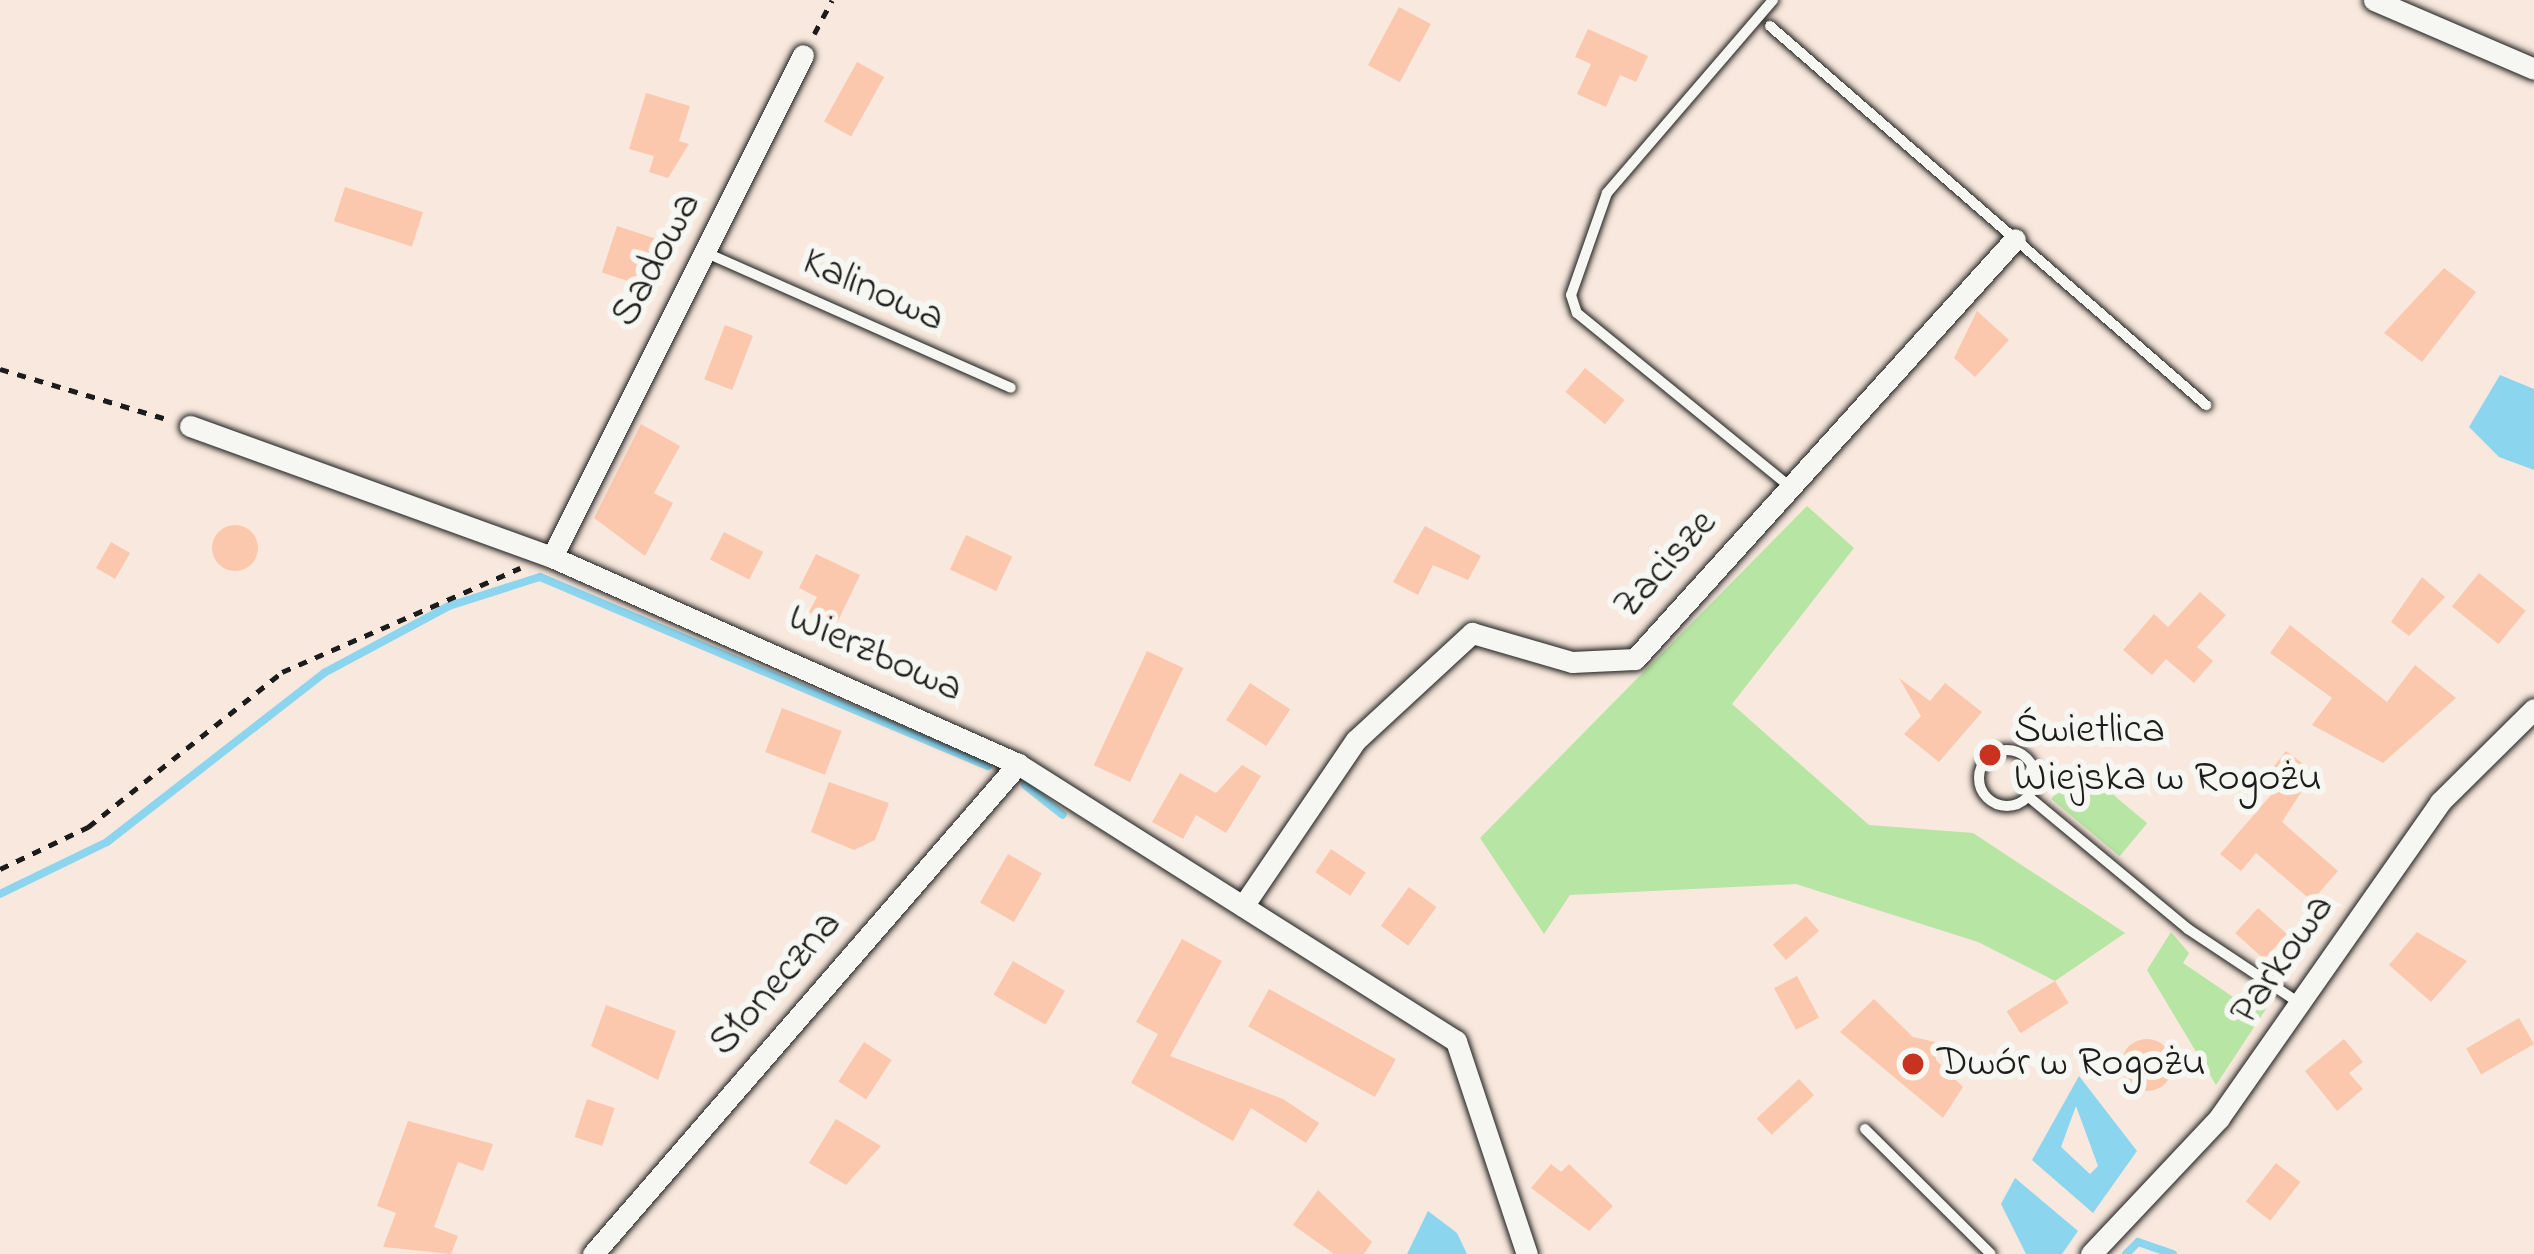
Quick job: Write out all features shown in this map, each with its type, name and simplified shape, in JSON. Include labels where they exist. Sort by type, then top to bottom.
[{"type":"street","points":[[2374,0],[2534,69]]},
{"type":"street","name":"Sadowa","points":[[552,557],[601,442],[709,254],[803,55]]},
{"type":"street","name":"Zacisze","points":[[1243,907],[1355,740],[1472,633],[1572,662],[1635,659],[2015,239]]},
{"type":"street","name":"Wierzbowa","points":[[190,426],[552,557],[1018,764],[1456,1041],[1527,1254]]},
{"type":"street","name":"Parkowa","points":[[2091,1254],[2219,1118],[2440,802],[2534,710]]},
{"type":"street","name":"Słoneczna","points":[[593,1254],[1018,764]]},
{"type":"lane","points":[[1773,0],[1607,193],[1571,296],[1577,313],[1789,486]]},
{"type":"lane","points":[[1770,26],[2206,405]]},
{"type":"lane","name":"Kalinowa","points":[[709,254],[1011,388]]},
{"type":"lane","points":[[1992,754],[2023,754],[2033,766],[2029,797],[2015,805],[1986,796],[1979,782],[1992,754]]},
{"type":"lane","points":[[2029,797],[2188,929],[2301,1004]]},
{"type":"lane","points":[[1865,1129],[1991,1254]]},
{"type":"path","points":[[803,55],[832,0]]},
{"type":"path","points":[[0,369],[190,426]]},
{"type":"path","points":[[0,869],[88,827],[282,672],[552,557]]},
{"type":"green space","points":[[1807,506],[1854,548],[1732,704],[1869,825],[1973,833],[2125,933],[2055,981],[1978,942],[1796,884],[1570,895],[1544,934],[1480,838]]},
{"type":"green space","points":[[2079,766],[2147,823],[2120,856],[2051,799]]},
{"type":"green space","points":[[2171,932],[2189,953],[2183,963],[2245,1005],[2253,995],[2268,1006],[2216,1085],[2147,970]]},
{"type":"water","points":[[2500,375],[2534,389],[2534,470],[2499,457],[2469,427]]},
{"type":"water","points":[[2079,1076],[2137,1151],[2093,1213],[2032,1160]],"holes":[[[2076,1106],[2098,1166],[2090,1174],[2061,1147]]]},
{"type":"water","points":[[2015,1178],[2078,1231],[2062,1254],[2026,1254],[2001,1204]]},
{"type":"water","points":[[1428,1211],[1457,1233],[1467,1254],[1407,1254]]},
{"type":"building","points":[[1399,7],[1431,24],[1400,82],[1368,65]]},
{"type":"building","points":[[1588,29],[1648,56],[1636,82],[1620,75],[1606,107],[1577,94],[1591,64],[1575,57]]},
{"type":"building","points":[[857,62],[884,77],[851,137],[824,121]]},
{"type":"building","points":[[646,93],[690,106],[679,141],[689,144],[668,178],[649,172],[654,156],[629,149]]},
{"type":"building","points":[[345,187],[423,212],[412,247],[334,221]]},
{"type":"building","points":[[617,226],[660,240],[645,287],[602,273]]},
{"type":"building","points":[[2444,268],[2476,292],[2422,362],[2384,333]]},
{"type":"building","points":[[1977,311],[2009,340],[1975,377],[1954,358]]},
{"type":"building","points":[[725,325],[753,336],[732,390],[704,379]]},
{"type":"building","points":[[1585,368],[1625,400],[1605,424],[1565,392]]},
{"type":"building","points":[[641,424],[680,446],[654,493],[673,503],[645,556],[594,518]]},
{"type":"building","points":[[235,525],[251,532],[258,548],[251,564],[235,571],[219,564],[212,548],[219,532]]},
{"type":"building","points":[[1425,526],[1481,556],[1468,580],[1433,565],[1418,595],[1393,582]]},
{"type":"building","points":[[724,532],[763,552],[749,580],[710,560]]},
{"type":"building","points":[[966,535],[1012,557],[996,591],[950,569]]},
{"type":"building","points":[[111,542],[130,553],[115,579],[96,568]]},
{"type":"building","points":[[816,554],[860,575],[836,625],[809,612],[817,597],[799,588]]},
{"type":"building","points":[[2479,573],[2526,611],[2499,644],[2452,606]]},
{"type":"building","points":[[2422,577],[2445,597],[2409,636],[2391,622]]},
{"type":"building","points":[[2200,592],[2226,615],[2197,647],[2213,661],[2194,683],[2166,659],[2152,675],[2123,650],[2154,614],[2168,627]]},
{"type":"building","points":[[2290,625],[2387,702],[2415,665],[2456,698],[2383,763],[2312,725],[2332,698],[2270,653]]},
{"type":"building","points":[[1147,651],[1183,668],[1130,782],[1094,765]]},
{"type":"building","points":[[1899,678],[1930,701],[1945,683],[1982,712],[1939,762],[1904,734],[1921,716]]},
{"type":"building","points":[[1250,683],[1290,709],[1266,746],[1226,720]]},
{"type":"building","points":[[782,708],[842,731],[825,775],[765,752]]},
{"type":"building","points":[[2286,751],[2314,772],[2282,822],[2338,871],[2312,901],[2256,853],[2241,871],[2220,854],[2271,795],[2259,786]]},
{"type":"building","points":[[1242,765],[1261,776],[1226,833],[1196,815],[1183,839],[1152,822],[1180,773],[1216,793]]},
{"type":"building","points":[[829,782],[889,803],[875,840],[854,850],[811,832]]},
{"type":"building","points":[[1331,849],[1366,872],[1350,896],[1315,872]]},
{"type":"building","points":[[1008,854],[1042,874],[1014,922],[980,902]]},
{"type":"building","points":[[1409,887],[1437,907],[1408,946],[1381,926]]},
{"type":"building","points":[[2258,908],[2287,934],[2264,959],[2235,933]]},
{"type":"building","points":[[1806,916],[1819,931],[1786,960],[1773,945]]},
{"type":"building","points":[[2417,932],[2467,961],[2431,1002],[2389,965]]},
{"type":"building","points":[[1182,939],[1222,961],[1170,1056],[1283,1099],[1319,1123],[1306,1143],[1251,1108],[1233,1141],[1131,1083],[1158,1034],[1136,1022]]},
{"type":"building","points":[[1013,961],[1065,991],[1045,1025],[994,995]]},
{"type":"building","points":[[1797,976],[1819,1017],[1796,1030],[1774,988]]},
{"type":"building","points":[[2055,981],[2069,1003],[2020,1033],[2007,1011]]},
{"type":"building","points":[[1269,989],[1396,1059],[1375,1097],[1248,1027]]},
{"type":"building","name":"Dwór w Rogożu","points":[[1874,999],[1913,1037],[1935,1042],[1936,1060],[1963,1087],[1943,1118],[1840,1032]]},
{"type":"building","points":[[606,1005],[676,1031],[658,1080],[591,1046]]},
{"type":"building","points":[[2519,1018],[2534,1044],[2481,1074],[2466,1048]]},
{"type":"building","points":[[2147,1039],[2165,1047],[2173,1065],[2165,1083],[2147,1091],[2129,1083],[2121,1065],[2129,1047]]},
{"type":"building","points":[[2344,1039],[2363,1062],[2349,1073],[2363,1089],[2337,1111],[2305,1071]]},
{"type":"building","points":[[864,1042],[892,1060],[866,1099],[838,1081]]},
{"type":"building","points":[[1799,1079],[1814,1095],[1772,1135],[1757,1119]]},
{"type":"building","points":[[587,1099],[615,1108],[602,1146],[575,1137]]},
{"type":"building","points":[[836,1119],[881,1146],[846,1185],[809,1163]]},
{"type":"building","points":[[408,1121],[493,1144],[483,1171],[458,1162],[434,1227],[458,1236],[451,1254],[383,1247],[396,1213],[377,1206]]},
{"type":"building","points":[[2276,1163],[2300,1182],[2270,1221],[2246,1202]]},
{"type":"building","points":[[1551,1164],[1561,1172],[1569,1164],[1613,1206],[1589,1231],[1531,1188]]},
{"type":"building","points":[[1318,1190],[1372,1242],[1364,1254],[1334,1254],[1293,1225]]},
{"type":"waterway","points":[[0,894],[107,842],[324,673],[449,606],[540,577],[988,766]]},
{"type":"waterway","points":[[1025,785],[1063,815]]},
{"type":"waterway","points":[[2126,1254],[2138,1242],[2173,1254]]},
{"type":"place","name":"Świetlica Wiejska w Rogożu","points":[[1990,755]]},
{"type":"place","name":"Dwór w Rogożu","points":[[1913,1064]]}]
